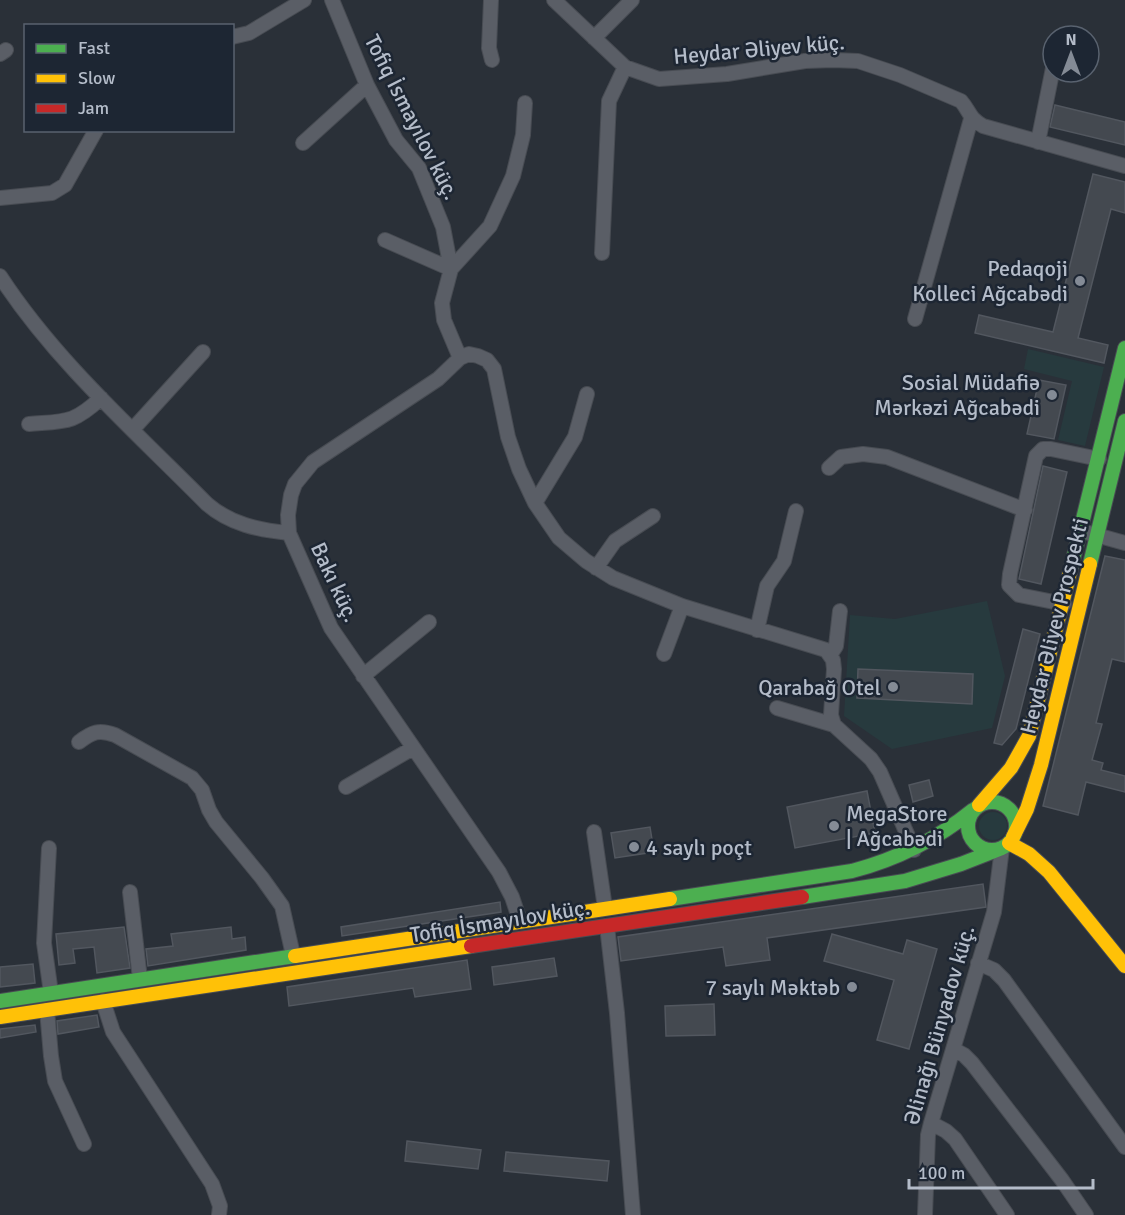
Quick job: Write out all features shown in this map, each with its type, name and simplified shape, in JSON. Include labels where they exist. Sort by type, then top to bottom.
[{"type":"main road","points":[[0,1001],[852,871],[881,864],[914,850],[949,830],[976,807],[1008,773],[1026,746],[1064,604],[1125,348]]},
{"type":"main road","name":"Heydar Əliyev Prospekti","points":[[1008,843],[1027,809],[1041,765],[1125,421]]},
{"type":"main road","points":[[1008,843],[1016,824],[1006,806],[993,802],[976,807],[968,825],[972,840],[986,849],[1008,843],[1029,854],[1049,872],[1125,966]]},
{"type":"main road","name":"Tofiq İsmayılov küç.","points":[[0,1017],[905,881],[961,864],[1008,843]]},
{"type":"main road","points":[[605,908],[607,926]]},
{"type":"main road","points":[[361,945],[365,962]]},
{"type":"main road","points":[[99,985],[103,1001]]},
{"type":"street","points":[[234,37],[249,33],[304,0]]},
{"type":"street","name":"Tofiq İsmayılov küç.","points":[[332,0],[367,85],[396,140],[419,168],[443,227],[451,268],[442,303],[444,320],[460,358]]},
{"type":"street","points":[[491,0],[489,48],[492,60]]},
{"type":"street","name":"Heydar Əliyev küç.","points":[[554,0],[625,67],[659,79],[727,74],[805,61],[858,61],[900,75],[961,101],[968,109],[971,119],[983,126],[1125,166]]},
{"type":"street","points":[[594,38],[632,0]]},
{"type":"street","points":[[602,253],[609,101],[625,67]]},
{"type":"street","points":[[1038,142],[1050,84]]},
{"type":"street","points":[[303,143],[367,85]]},
{"type":"street","points":[[385,240],[451,268],[490,226],[513,176],[523,135],[525,103]]},
{"type":"street","points":[[915,320],[971,119]]},
{"type":"street","points":[[0,198],[52,193],[58,190],[65,184],[95,132]]},
{"type":"street","name":"Bakı küç.","points":[[0,277],[72,367],[220,515],[249,526],[289,533],[331,628],[499,872],[512,897],[520,921]]},
{"type":"street","points":[[134,429],[203,352]]},
{"type":"street","points":[[289,533],[288,515],[291,495],[296,484],[314,462],[438,379],[460,358],[469,354],[478,356],[487,360],[494,369],[508,437],[519,469],[535,503],[559,538],[596,568],[613,578],[682,606],[757,630],[820,646],[826,650],[834,669],[831,716],[834,725]]},
{"type":"street","points":[[535,503],[575,436],[587,394]]},
{"type":"street","points":[[29,424],[67,421],[78,417],[101,398]]},
{"type":"street","points":[[1064,604],[1019,595],[1009,585],[1036,456],[1043,449],[1099,459]]},
{"type":"street","points":[[829,468],[841,457],[863,454],[887,457],[1025,510]]},
{"type":"street","points":[[757,630],[767,586],[784,561],[796,511]]},
{"type":"street","points":[[596,568],[615,541],[653,516]]},
{"type":"street","points":[[1081,531],[1125,543]]},
{"type":"street","points":[[664,654],[682,606]]},
{"type":"street","points":[[830,655],[836,646],[840,611]]},
{"type":"street","points":[[363,676],[429,622]]},
{"type":"street","points":[[777,708],[834,725],[871,759],[880,772],[914,850]]},
{"type":"street","points":[[79,742],[91,732],[102,730],[192,777],[202,790],[216,822],[282,906],[293,955]]},
{"type":"street","points":[[346,787],[413,748]]},
{"type":"street","points":[[594,832],[605,908]]},
{"type":"street","name":"Əlinağı Bünyadov küç.","points":[[925,1215],[928,1135],[994,912],[1008,843]]},
{"type":"street","points":[[49,848],[44,943],[51,993]]},
{"type":"street","points":[[130,892],[140,979]]},
{"type":"street","points":[[607,926],[617,1013],[633,1215]]},
{"type":"street","points":[[978,963],[994,970],[1004,980],[1125,1147]]},
{"type":"street","points":[[103,1001],[113,1032],[212,1184],[220,1206],[219,1215]]},
{"type":"street","points":[[47,1010],[55,1081],[84,1144]]},
{"type":"street","points":[[953,1049],[972,1063],[1062,1180],[1086,1215]]},
{"type":"street","points":[[931,1123],[955,1139],[1007,1215]]},
{"type":"green space","points":[[1028,349],[1104,367],[1085,446],[1058,440],[1072,381],[1024,369]]},
{"type":"green space","points":[[987,601],[1005,676],[992,728],[892,749],[844,716],[850,615],[895,619]]},
{"type":"green space","points":[[993,812],[1003,816],[1007,826],[1003,836],[993,840],[983,836],[979,826],[983,816]]},
{"type":"building","points":[[1055,105],[1125,122],[1125,145],[1050,127]]},
{"type":"building","points":[[1093,174],[1125,182],[1125,213],[1111,209],[1078,338],[1108,345],[1104,363],[975,333],[979,315],[1053,332]]},
{"type":"building","points":[[1039,380],[1066,385],[1054,439],[1027,434]]},
{"type":"building","points":[[1043,466],[1067,472],[1041,584],[1019,579]]},
{"type":"building","points":[[1105,556],[1125,560],[1125,662],[1112,659],[1096,723],[1102,724],[1092,760],[1103,763],[1101,770],[1125,776],[1125,792],[1086,782],[1078,815],[1043,806]]},
{"type":"building","points":[[1023,629],[1040,634],[1016,729],[1002,745],[994,743]]},
{"type":"building","points":[[858,669],[973,674],[972,704],[857,698]]},
{"type":"building","points":[[929,780],[933,796],[913,802],[909,785]]},
{"type":"building","points":[[867,791],[875,833],[795,848],[787,807]]},
{"type":"building","points":[[650,827],[654,852],[615,858],[611,833]]},
{"type":"building","points":[[983,884],[986,907],[767,938],[770,960],[726,966],[723,947],[621,961],[618,937]]},
{"type":"building","points":[[500,902],[501,912],[342,936],[341,927]]},
{"type":"building","points":[[124,927],[130,968],[97,973],[94,947],[73,949],[75,963],[59,965],[56,934]]},
{"type":"building","points":[[231,927],[232,939],[245,937],[246,950],[148,966],[146,949],[173,946],[171,934]]},
{"type":"building","points":[[832,934],[903,954],[907,940],[937,949],[909,1049],[877,1040],[894,980],[824,961]]},
{"type":"building","points":[[554,958],[557,976],[494,985],[492,967]]},
{"type":"building","points":[[467,960],[471,989],[415,997],[413,988],[289,1006],[287,987]]},
{"type":"building","points":[[33,964],[35,983],[0,987],[0,967]]},
{"type":"building","points":[[714,1004],[715,1035],[666,1036],[665,1006]]},
{"type":"building","points":[[97,1015],[99,1027],[58,1034],[57,1021]]},
{"type":"building","points":[[35,1025],[36,1032],[0,1038],[0,1029]]},
{"type":"building","points":[[407,1141],[481,1150],[478,1169],[405,1161]]},
{"type":"building","points":[[506,1152],[609,1161],[607,1181],[504,1171]]},
{"type":"traffic: fast","points":[[1070,572],[1125,348]]},
{"type":"traffic: fast","points":[[1090,564],[1125,421]]},
{"type":"traffic: fast","points":[[987,802],[997,802],[1009,809],[1016,821],[1016,826],[1016,831],[1009,843],[997,850],[987,850],[972,839],[968,831],[968,821],[979,806],[987,802]]},
{"type":"traffic: fast","points":[[670,899],[852,871],[885,861],[916,847],[945,831],[973,810]]},
{"type":"traffic: fast","points":[[802,897],[905,881],[961,864],[1002,848]]},
{"type":"traffic: fast","points":[[0,1001],[295,956]]},
{"type":"traffic: slow","points":[[1013,837],[1027,809],[1041,765],[1090,564]]},
{"type":"traffic: slow","points":[[979,805],[1011,768],[1029,736],[1070,572]]},
{"type":"traffic: slow","points":[[1009,843],[1029,854],[1049,872],[1125,966]]},
{"type":"traffic: slow","points":[[295,956],[670,899]]},
{"type":"traffic: slow","points":[[0,1017],[471,946]]},
{"type":"traffic: jam","points":[[471,946],[802,897]]},
{"type":"place","name":"Pedaqoji Kolleci Ağcabədi","points":[[1080,281]]},
{"type":"place","name":"Sosial Müdafiə Mərkəzi Ağcabədi","points":[[1052,395]]},
{"type":"place","name":"Qarabağ Otel","points":[[893,687]]},
{"type":"place","name":"MegaStore | Ağcabədi","points":[[834,826]]},
{"type":"place","name":"4 saylı poçt","points":[[634,847]]},
{"type":"place","name":"7 saylı Məktəb","points":[[852,987]]}]
